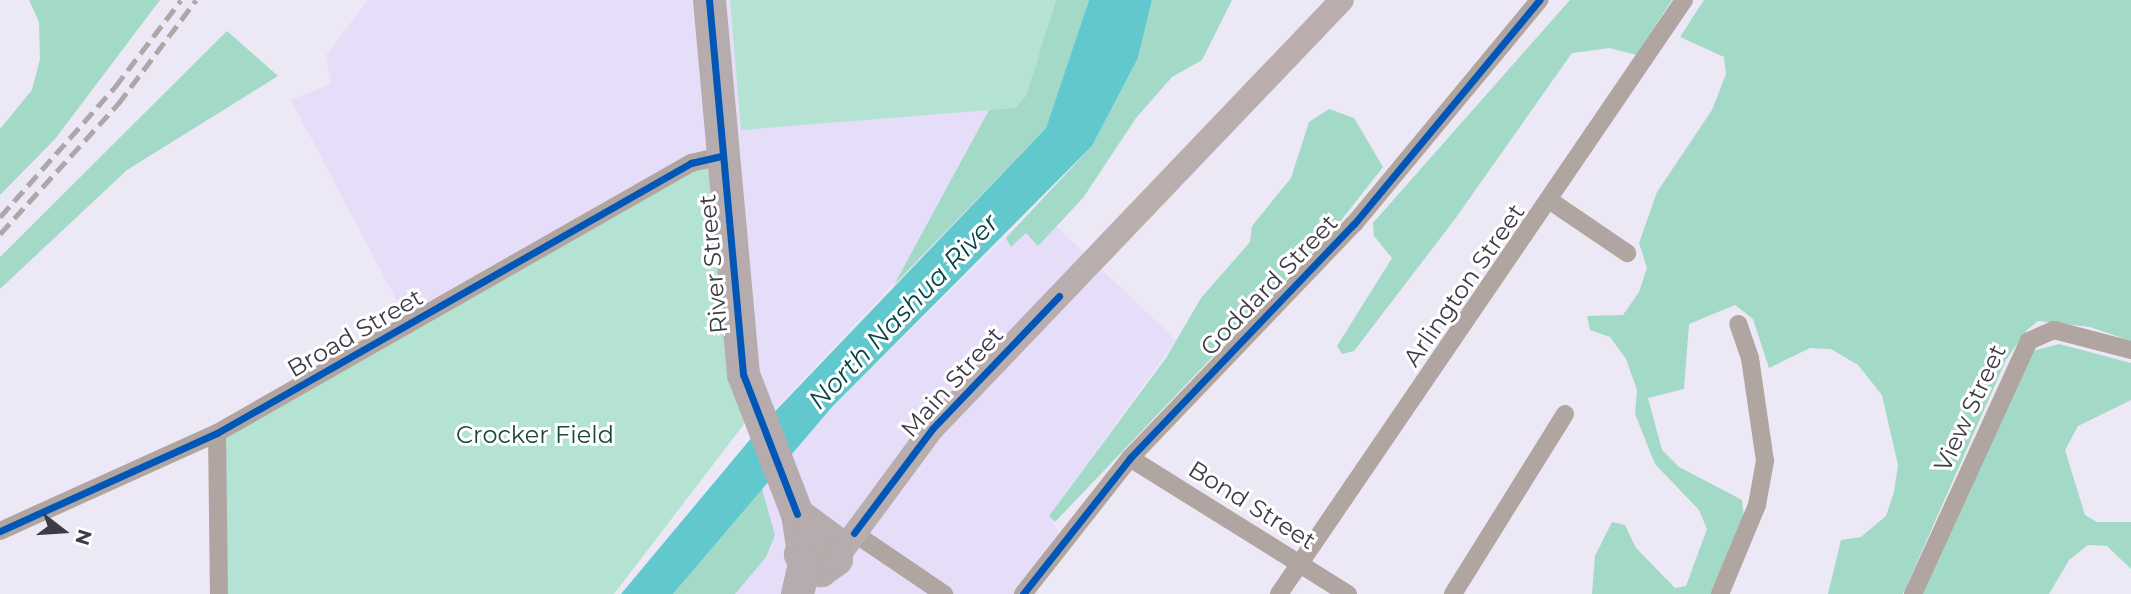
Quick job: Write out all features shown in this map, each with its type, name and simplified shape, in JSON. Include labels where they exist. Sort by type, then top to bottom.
[{"type":"highway","name":"River Street","points":[[709,0],[739,346],[754,411],[816,549]]},
{"type":"main road","name":"Main Street","points":[[816,549],[1342,0]]},
{"type":"street","name":"Goddard Street","points":[[1023,594],[1130,458],[1354,224],[1539,0]]},
{"type":"street","name":"Arlington Street","points":[[1279,594],[1552,202],[1684,0]]},
{"type":"street","name":"Broad Street","points":[[0,531],[217,433],[691,163],[721,156]]},
{"type":"street","points":[[1552,202],[1627,253]]},
{"type":"street","points":[[1720,594],[1757,505],[1765,461],[1750,358],[1738,324]]},
{"type":"street","name":"View Street","points":[[1913,594],[2029,341],[2054,330],[2131,350]]},
{"type":"street","points":[[1453,594],[1565,414]]},
{"type":"street","points":[[217,433],[219,594]]},
{"type":"street","name":"Bond Street","points":[[1130,458],[1348,594]]},
{"type":"street","points":[[816,549],[944,594]]},
{"type":"shaded area","points":[[368,0],[1089,0],[956,218],[760,425],[409,324],[291,100],[331,84],[326,55]]},
{"type":"shaded area","points":[[1036,207],[1176,340],[1049,516],[1060,534],[1023,594],[673,594],[832,407]]},
{"type":"green space","points":[[29,0],[160,0],[55,139],[0,195],[0,129],[32,90],[40,59],[39,22]]},
{"type":"green space","points":[[730,0],[1056,0],[1026,96],[1015,108],[741,130]]},
{"type":"green space","points":[[1056,0],[1089,0],[1046,128],[894,285],[989,110],[1015,108],[1026,96]]},
{"type":"green space","points":[[1152,0],[1232,0],[1202,60],[1172,77],[1136,118],[1083,198],[1038,246],[1026,233],[1011,247],[1006,238],[1092,146],[1138,58]]},
{"type":"green space","points":[[1570,0],[1672,0],[1636,55],[1610,48],[1572,53],[1455,219],[1354,351],[1342,354],[1337,346],[1392,258],[1374,236],[1373,223]]},
{"type":"green space","points":[[1704,0],[2131,0],[2131,341],[2090,327],[2038,321],[2027,330],[2006,360],[1903,594],[1828,594],[1841,540],[1861,537],[1886,516],[1894,492],[1898,465],[1882,395],[1858,365],[1831,349],[1810,348],[1769,368],[1753,319],[1735,305],[1689,324],[1684,389],[1648,398],[1662,450],[1679,467],[1742,500],[1744,518],[1711,594],[1592,594],[1595,556],[1612,522],[1625,525],[1636,548],[1675,588],[1686,586],[1707,529],[1699,510],[1655,464],[1635,414],[1637,390],[1626,359],[1610,337],[1590,330],[1587,316],[1623,315],[1639,292],[1647,268],[1639,243],[1657,192],[1712,110],[1726,74],[1724,57],[1680,37]]},
{"type":"green space","points":[[227,31],[278,76],[127,170],[0,289],[0,257]]},
{"type":"green space","points":[[1329,109],[1354,118],[1383,167],[1335,228],[1055,522],[1049,516],[1166,358],[1201,298],[1250,242],[1252,226],[1291,178],[1309,122]]},
{"type":"green space","name":"Crocker Field","points":[[721,156],[754,411],[614,594],[219,594],[217,433]]},
{"type":"green space","points":[[2059,344],[2131,363],[2131,400],[2078,426],[2065,450],[2085,515],[2097,522],[2131,522],[2131,569],[2107,546],[2088,545],[2069,560],[2049,594],[1921,594],[2032,351]]},
{"type":"green space","points":[[762,489],[775,535],[766,557],[735,594],[673,594]]},
{"type":"water","name":"North Nashua River","points":[[1089,0],[1152,0],[1138,58],[1092,146],[832,407],[673,594],[621,594],[763,424],[1046,128]]},
{"type":"railway","points":[[0,217],[115,87],[181,0]]},
{"type":"railway","points":[[0,234],[118,104],[196,0]]},
{"type":"cycle path","points":[[709,0],[743,374],[797,514]]},
{"type":"cycle path","points":[[1023,594],[1130,458],[1354,224],[1539,0]]},
{"type":"cycle path","points":[[0,531],[217,433],[691,163],[721,156]]},
{"type":"cycle path","points":[[854,533],[932,429],[1059,296]]}]
